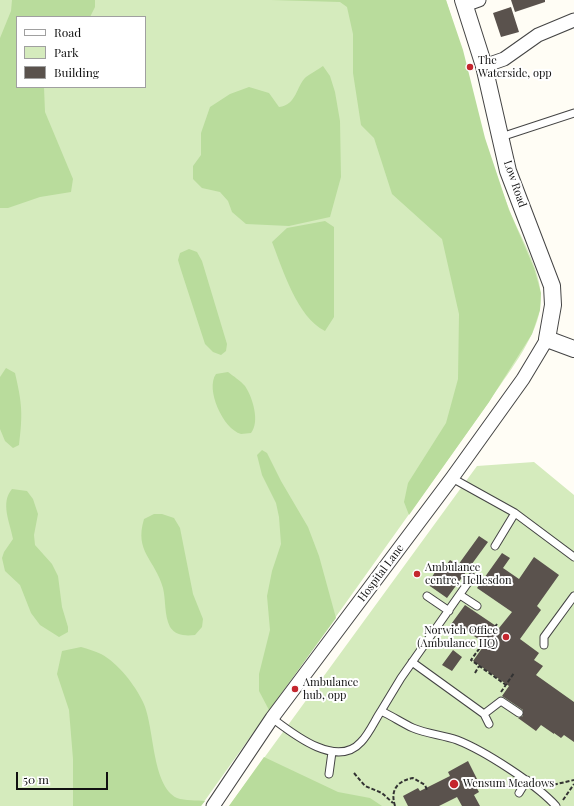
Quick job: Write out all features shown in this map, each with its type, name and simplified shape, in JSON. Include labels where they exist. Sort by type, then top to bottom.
[{"type":"street","name":"Low Road","points":[[469,2],[508,171],[552,286],[553,305],[547,339]]},
{"type":"street","points":[[484,66],[504,59],[538,35],[574,20]]},
{"type":"street","points":[[547,339],[574,349]]},
{"type":"street","name":"Hospital Lane","points":[[213,806],[272,718],[452,478],[523,379],[547,339]]},
{"type":"lane","points":[[501,137],[574,113]]},
{"type":"lane","points":[[452,478],[515,513],[574,557]]},
{"type":"lane","points":[[495,546],[515,513]]},
{"type":"lane","points":[[272,718],[320,749],[332,752],[352,749],[361,742],[412,662],[472,577]]},
{"type":"lane","points":[[460,595],[477,606]]},
{"type":"lane","points":[[427,596],[449,611]]},
{"type":"lane","points":[[544,645],[544,638],[574,596]]},
{"type":"lane","points":[[412,662],[484,714],[489,724]]},
{"type":"lane","points":[[484,714],[500,701],[519,713]]},
{"type":"lane","points":[[381,710],[414,728],[456,740],[471,747],[527,780],[546,794],[558,806]]},
{"type":"lane","points":[[329,774],[332,752]]},
{"type":"lane","points":[[519,793],[527,780]]},
{"type":"path","points":[[497,624],[471,660],[506,684]]},
{"type":"path","points":[[475,673],[479,666]]},
{"type":"path","points":[[500,701],[500,695],[514,673]]},
{"type":"path","points":[[354,773],[365,786],[382,793],[395,805]]},
{"type":"path","points":[[395,805],[393,795],[394,789],[400,781],[413,778],[425,785],[427,790]]},
{"type":"path","points":[[537,788],[574,780]]},
{"type":"path","points":[[558,806],[574,784]]},
{"type":"green space","points":[[0,0],[446,0],[490,156],[509,209],[536,271],[541,296],[537,321],[519,357],[489,402],[201,806],[0,806]]},
{"type":"green space","points":[[12,0],[95,0],[95,7],[90,16],[16,16],[16,88],[44,88],[45,112],[73,179],[71,192],[40,197],[8,208],[0,208],[0,38],[11,11]]},
{"type":"green space","points":[[271,0],[446,0],[463,50],[485,138],[509,210],[534,268],[541,293],[540,310],[532,334],[489,402],[409,515],[404,502],[408,483],[446,423],[458,379],[459,314],[442,239],[392,194],[374,138],[361,125],[353,73],[353,34],[347,7],[340,2]]},
{"type":"green space","points":[[323,66],[330,76],[335,92],[340,121],[341,177],[330,217],[289,226],[246,224],[232,212],[228,201],[220,192],[202,188],[193,179],[193,166],[201,155],[201,133],[210,107],[230,94],[249,87],[269,93],[279,107],[285,106],[293,99],[306,77]]},
{"type":"green space","points":[[325,221],[334,227],[334,317],[325,331],[306,315],[299,304],[286,279],[272,242],[287,228]]},
{"type":"green space","points":[[189,249],[197,252],[202,261],[227,344],[226,351],[221,355],[213,352],[205,344],[181,270],[178,260],[180,253]]},
{"type":"green space","points":[[6,368],[15,373],[21,409],[19,445],[13,448],[5,441],[0,429],[0,377]]},
{"type":"green space","points":[[228,372],[245,386],[251,397],[255,423],[251,433],[241,434],[234,431],[222,417],[214,398],[213,381],[216,374]]},
{"type":"green space","points":[[262,450],[267,453],[281,481],[308,527],[319,556],[336,618],[269,710],[259,691],[259,674],[270,630],[267,596],[272,571],[281,544],[279,517],[276,503],[262,475],[257,455]]},
{"type":"green space","points":[[534,462],[574,495],[574,806],[229,806],[477,466]]},
{"type":"green space","points":[[12,489],[27,491],[33,499],[38,514],[34,535],[35,545],[52,564],[58,576],[62,607],[68,627],[68,632],[59,637],[40,625],[31,613],[20,585],[5,571],[2,558],[4,552],[13,539],[6,506],[8,494]]},
{"type":"green space","points":[[154,514],[162,514],[174,518],[180,528],[193,594],[203,619],[202,627],[195,635],[178,634],[172,630],[168,622],[163,588],[147,555],[142,540],[144,519]]},
{"type":"green space","points":[[81,647],[101,654],[107,658],[120,669],[131,682],[140,695],[147,713],[158,769],[162,781],[169,791],[177,798],[205,801],[201,806],[73,806],[73,759],[69,710],[57,674],[62,651]]},
{"type":"green space","points":[[264,757],[338,792],[370,798],[382,806],[229,806]]},
{"type":"building","points":[[511,0],[545,0],[545,2],[515,12]]},
{"type":"building","points":[[511,7],[519,32],[501,37],[493,13]]},
{"type":"building","points":[[479,536],[488,542],[447,598],[427,584],[440,565],[444,568],[450,560],[458,565]]},
{"type":"building","name":"Norwich Office (Ambulance HQ)","points":[[502,553],[510,558],[503,568],[519,579],[534,557],[559,575],[537,606],[541,610],[520,639],[539,653],[534,660],[543,666],[536,675],[574,702],[574,742],[564,735],[561,738],[541,725],[536,731],[518,718],[523,716],[523,710],[502,696],[509,686],[473,661],[485,644],[463,628],[459,634],[449,627],[465,605],[499,628],[512,612],[477,588]]},
{"type":"building","points":[[453,650],[462,657],[452,671],[442,665]]},
{"type":"building","name":"Wensum Meadows","points":[[468,761],[477,779],[473,781],[479,792],[474,795],[480,806],[462,806],[457,797],[439,806],[408,806],[403,796],[418,788],[420,791],[450,776],[448,772]]},
{"type":"place","name":"The Waterside, opp","points":[[470,67]]},
{"type":"place","name":"Ambulance centre, Hellesdon","points":[[417,574]]},
{"type":"place","name":"Norwich Office (Ambulance HQ)","points":[[506,637]]},
{"type":"place","name":"Ambulance hub, opp","points":[[295,689]]},
{"type":"place","name":"Wensum Meadows","points":[[454,784]]}]
